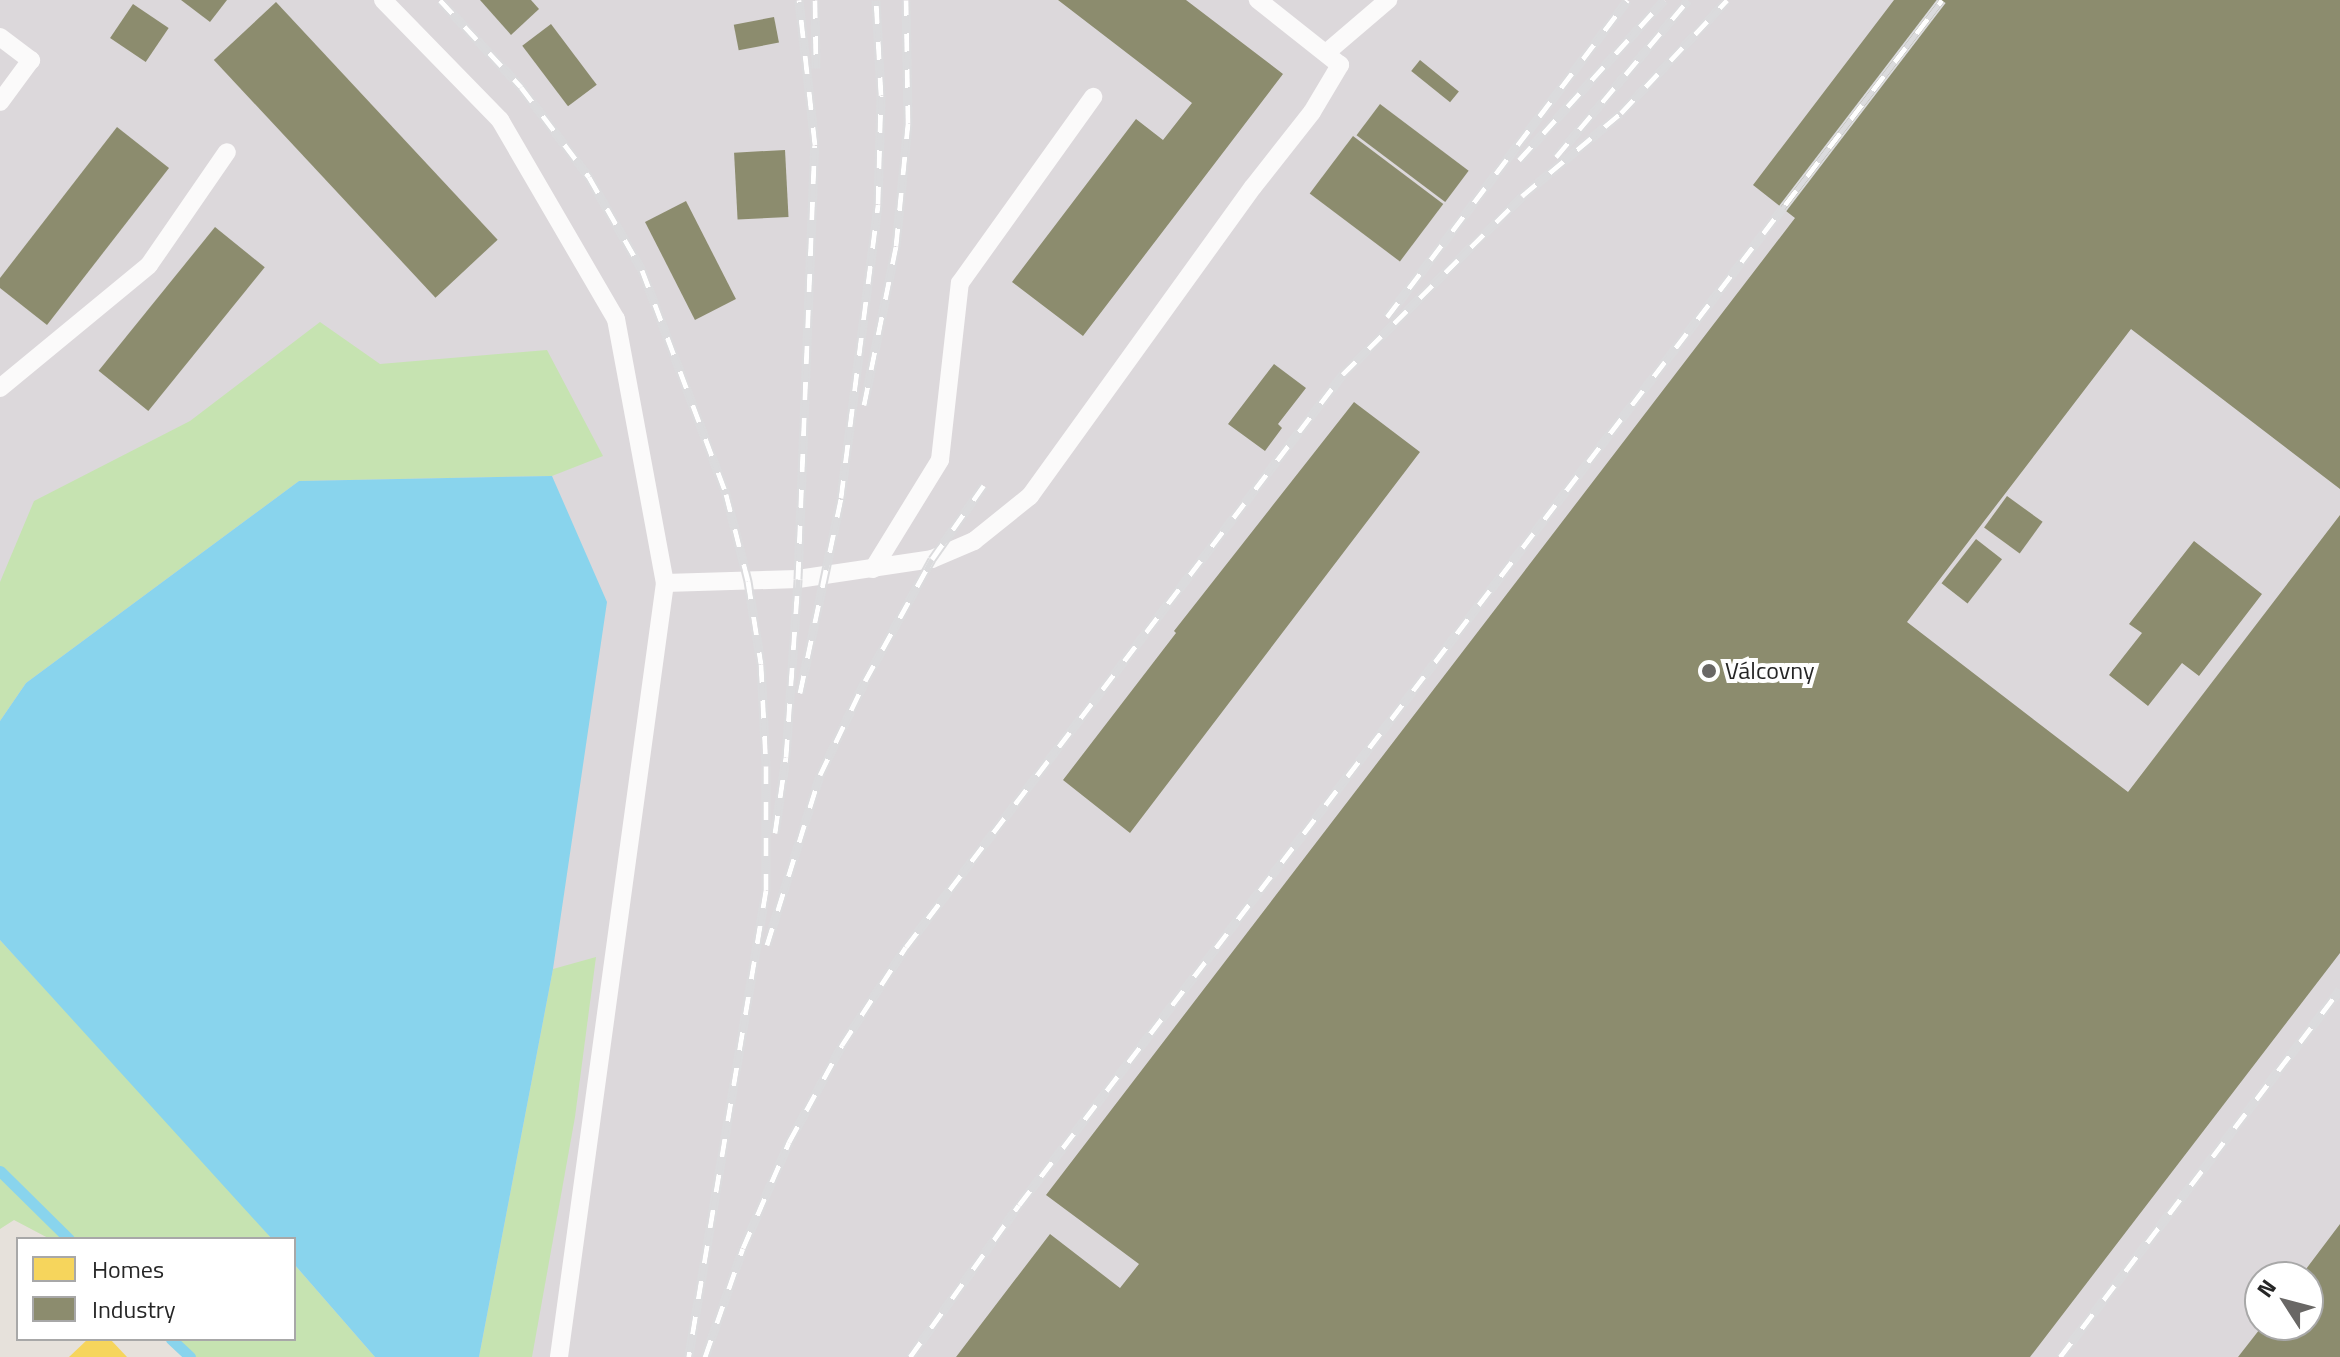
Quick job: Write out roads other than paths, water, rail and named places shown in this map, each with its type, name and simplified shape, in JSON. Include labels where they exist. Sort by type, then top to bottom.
[{"type":"lane","points":[[383,0],[500,120],[616,319],[665,583],[559,1357]]},
{"type":"lane","points":[[665,583],[798,579],[932,559],[974,541],[1030,496],[1253,187],[1312,112],[1340,65],[1258,0]]},
{"type":"lane","points":[[1326,53],[1388,0]]},
{"type":"lane","points":[[0,37],[31,60],[0,102]]},
{"type":"lane","points":[[873,569],[940,460],[960,283],[1093,97]]},
{"type":"lane","points":[[0,388],[149,265],[227,152]]},
{"type":"water","points":[[552,476],[607,602],[553,969],[479,1357],[375,1357],[296,1266],[296,1237],[270,1237],[0,940],[0,721],[26,683],[299,481]]},
{"type":"waterway","points":[[0,1171],[67,1237]]},
{"type":"waterway","points":[[173,1341],[190,1357]]},
{"type":"railway","points":[[440,0],[521,87],[589,177],[642,270],[726,494],[748,581],[761,664],[766,766],[766,890],[689,1357]]},
{"type":"railway","points":[[775,833],[786,757],[798,579],[815,145],[799,0]]},
{"type":"railway","points":[[815,0],[816,68]]},
{"type":"railway","points":[[800,693],[841,498],[878,204],[881,95],[876,0]]},
{"type":"railway","points":[[864,405],[896,246],[908,123],[906,0]]},
{"type":"railway","points":[[1387,317],[1628,0]]},
{"type":"railway","points":[[1519,160],[1664,0]]},
{"type":"railway","points":[[1556,157],[1688,0]]},
{"type":"railway","points":[[705,1357],[743,1248],[789,1142],[842,1045],[906,947],[1343,374],[1522,196],[1621,113],[1727,0]]},
{"type":"railway","points":[[910,1357],[1019,1205],[1942,0]]},
{"type":"railway","points":[[767,945],[820,775],[865,681],[932,559],[984,485]]},
{"type":"railway","points":[[2060,1357],[2340,990]]},
{"type":"place","name":"Válcovny","points":[[1709,671]]}]
